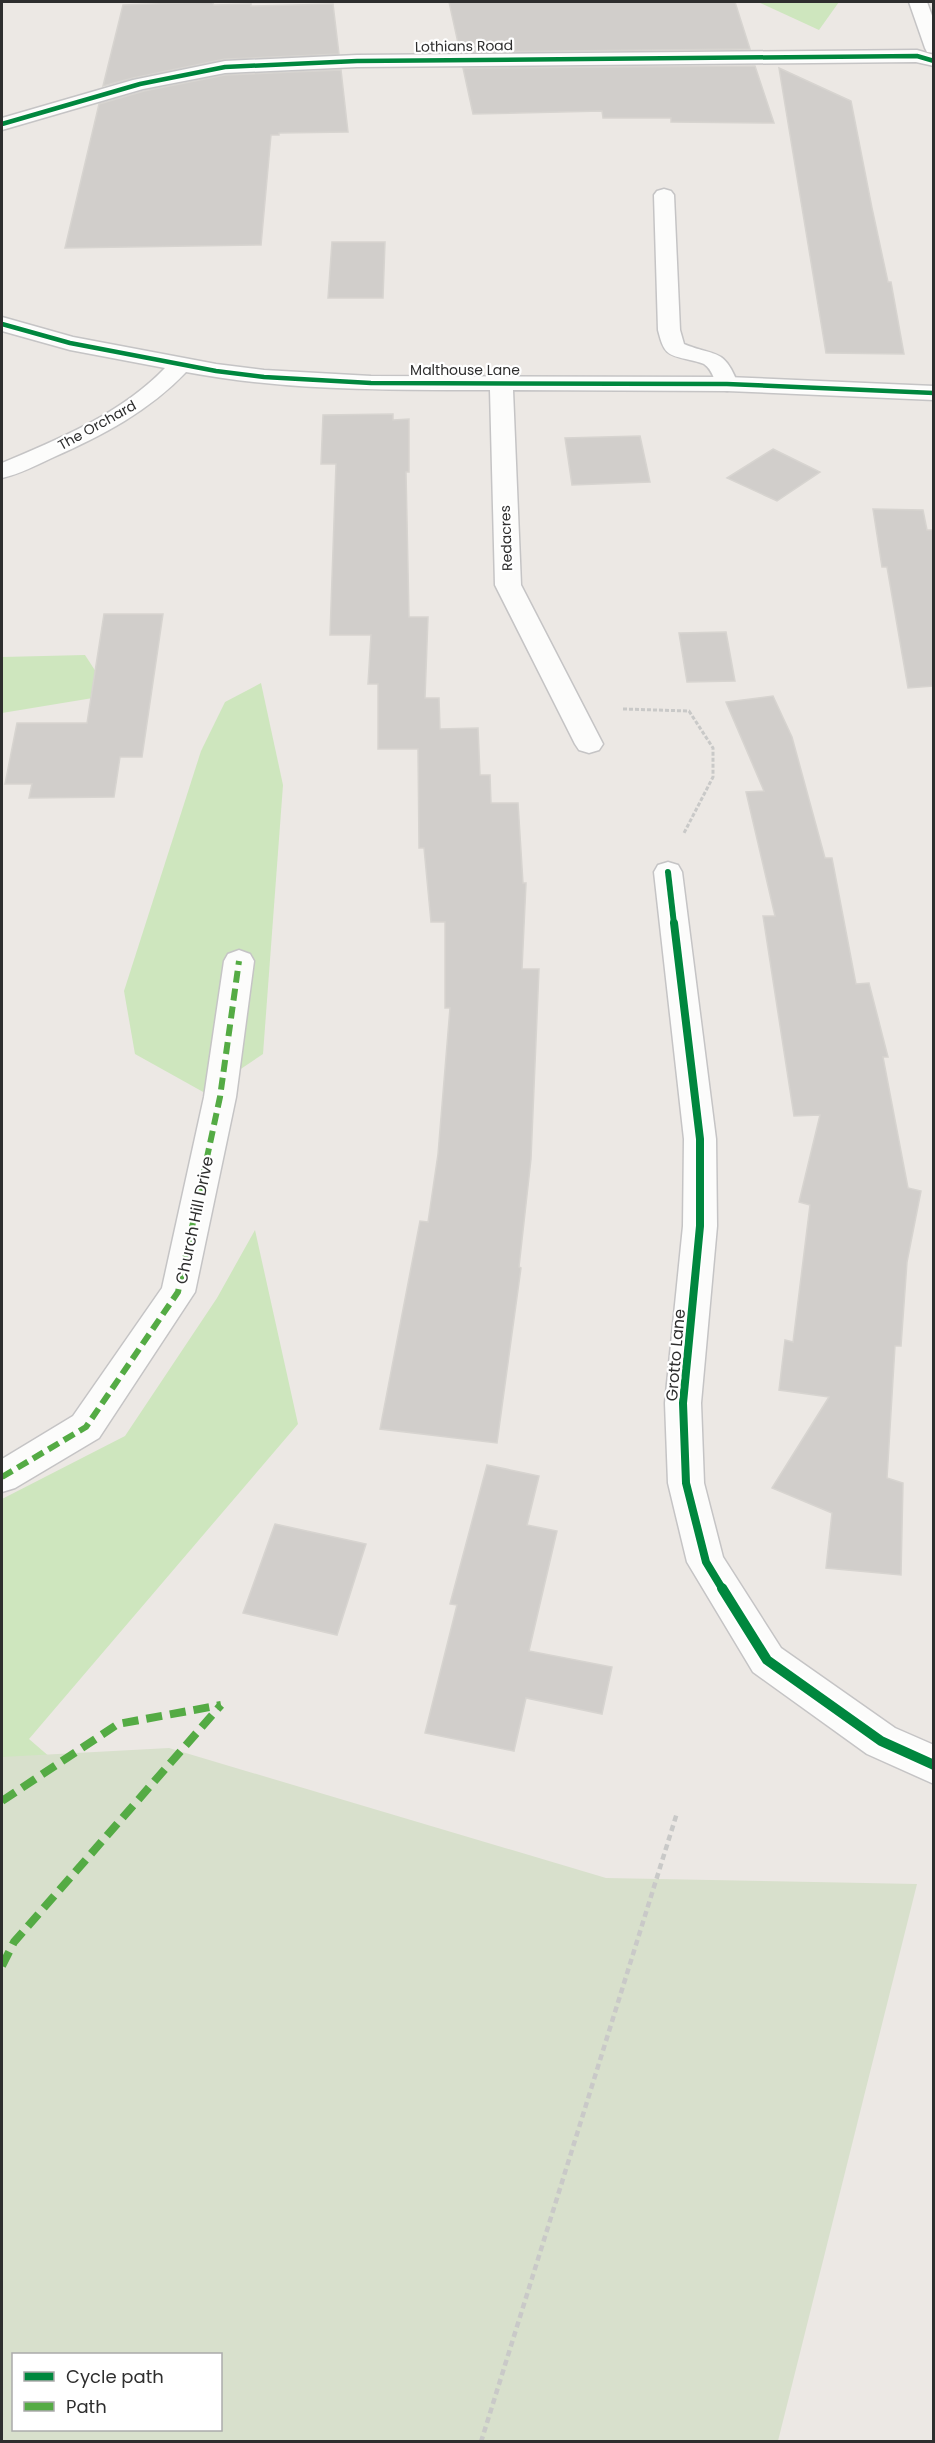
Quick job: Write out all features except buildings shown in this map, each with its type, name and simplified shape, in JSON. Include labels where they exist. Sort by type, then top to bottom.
[{"type":"street","points":[[918,2],[933,48]]},
{"type":"street","name":"Lothians Road","points":[[2,124],[181,74],[273,63],[557,58],[917,56],[933,61]]},
{"type":"street","points":[[664,195],[669,330],[674,348],[711,358],[719,364],[727,384]]},
{"type":"street","name":"Malthouse Lane","points":[[2,324],[70,343],[264,377],[371,383],[727,384],[933,393]]},
{"type":"street","name":"The Orchard","points":[[2,471],[53,450],[122,412],[149,395],[182,363]]},
{"type":"street","name":"Redacres","points":[[501,384],[508,585],[589,744]]},
{"type":"street","name":"Grotto Lane","points":[[668,872],[700,1140],[700,1226],[683,1403],[686,1483],[706,1562],[767,1660],[881,1741],[933,1766]]},
{"type":"street","name":"Church Hill Drive","points":[[2,1477],[86,1427],[178,1292],[220,1097],[239,961]]},
{"type":"path","points":[[638,710],[689,711],[713,748],[713,777],[690,818],[668,872]]},
{"type":"path","points":[[481,2442],[677,1813]]},
{"type":"green space","points":[[758,2],[839,2],[819,30]]},
{"type":"green space","points":[[85,655],[111,695],[2,713],[2,657]]},
{"type":"green space","points":[[261,683],[283,785],[263,1054],[205,1093],[135,1054],[124,991],[201,751],[225,702]]},
{"type":"green space","points":[[255,1230],[298,1424],[29,1739],[146,1840],[2,2216],[2,1499],[125,1436],[217,1298]]},
{"type":"green space","points":[[169,1748],[606,1878],[917,1884],[778,2441],[2,2441],[2,1757]]},
{"type":"marked path","points":[[2,1477],[86,1427],[178,1292],[220,1097],[239,961]]},
{"type":"marked path","points":[[2,1801],[118,1724],[221,1705]]},
{"type":"marked path","points":[[2,1966],[14,1942],[221,1705]]},
{"type":"cycle path","points":[[2,124],[140,84],[225,67],[357,61],[557,58],[917,56],[934,61]]},
{"type":"cycle path","points":[[2,324],[70,343],[216,371],[264,377],[371,383],[727,384],[934,393]]},
{"type":"cycle path","points":[[668,872],[700,1139],[700,1226],[683,1403],[686,1483],[706,1562],[767,1660],[881,1741],[934,1765]]}]
